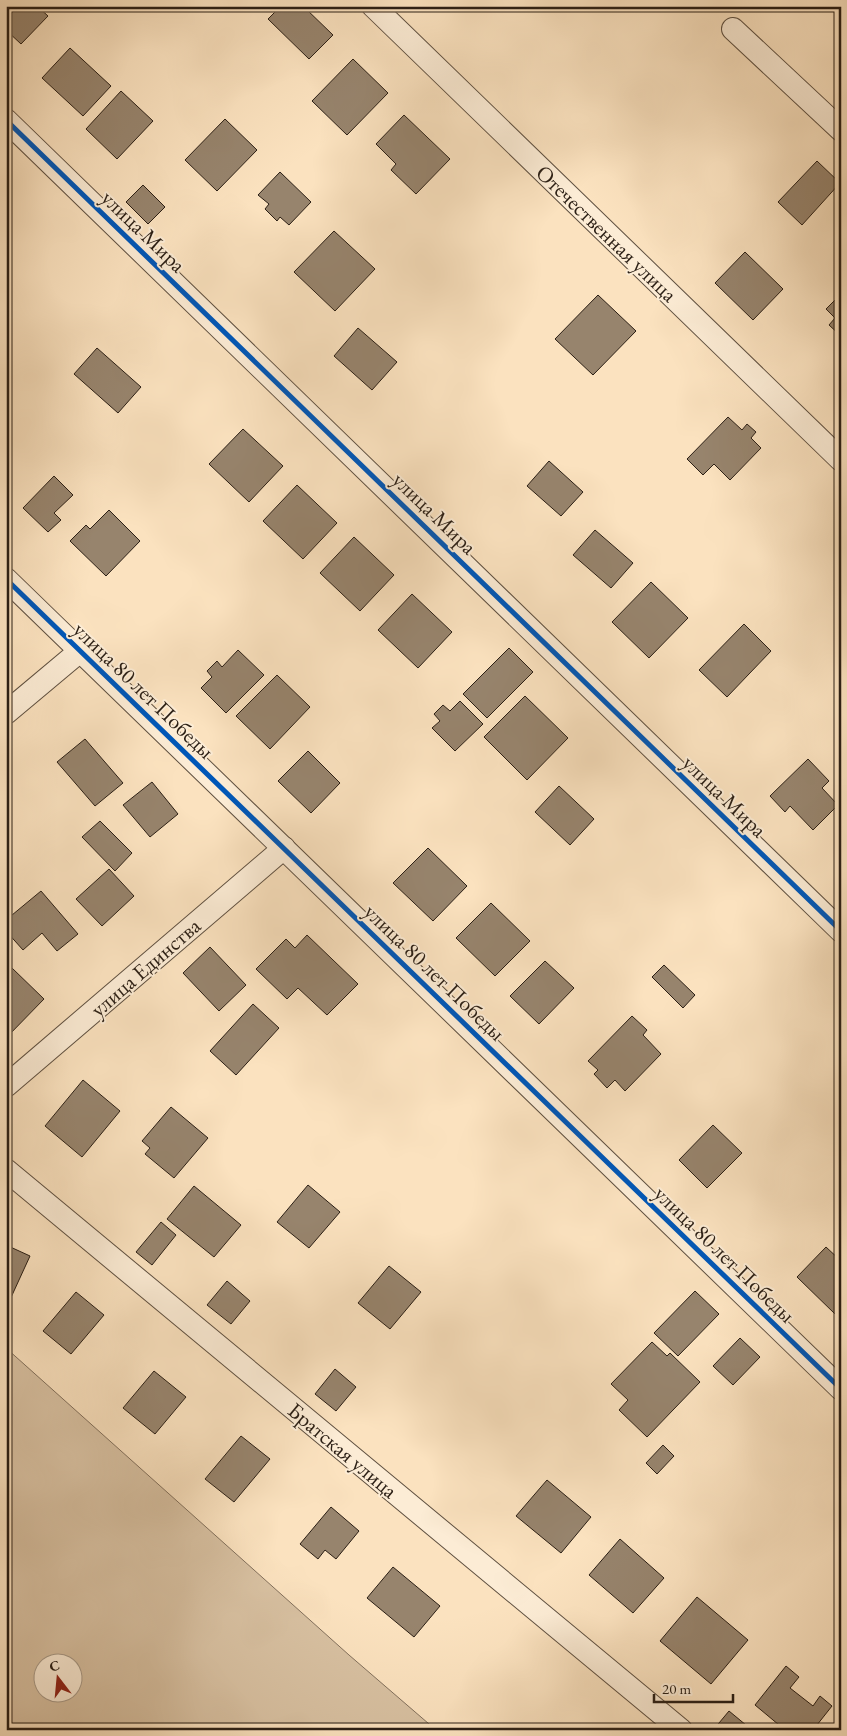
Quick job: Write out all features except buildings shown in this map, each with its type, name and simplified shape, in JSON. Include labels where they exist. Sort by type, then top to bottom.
[{"type":"street","name":"Отечественная улица","points":[[373,6],[841,460]]},
{"type":"street","points":[[733,29],[841,130]]},
{"type":"street","name":"улица Мира","points":[[6,120],[841,931]]},
{"type":"street","name":"улица 80 лет Победы","points":[[6,579],[841,1389]]},
{"type":"street","points":[[6,713],[80,651]]},
{"type":"street","name":"улица Единства","points":[[6,1086],[284,848]]},
{"type":"street","name":"Братская улица","points":[[6,1170],[680,1730]]},
{"type":"shaded area","points":[[6,1348],[349,1655],[436,1730],[6,1730]]},
{"type":"cycle path","points":[[6,120],[841,931]]},
{"type":"cycle path","points":[[6,579],[841,1389]]}]
